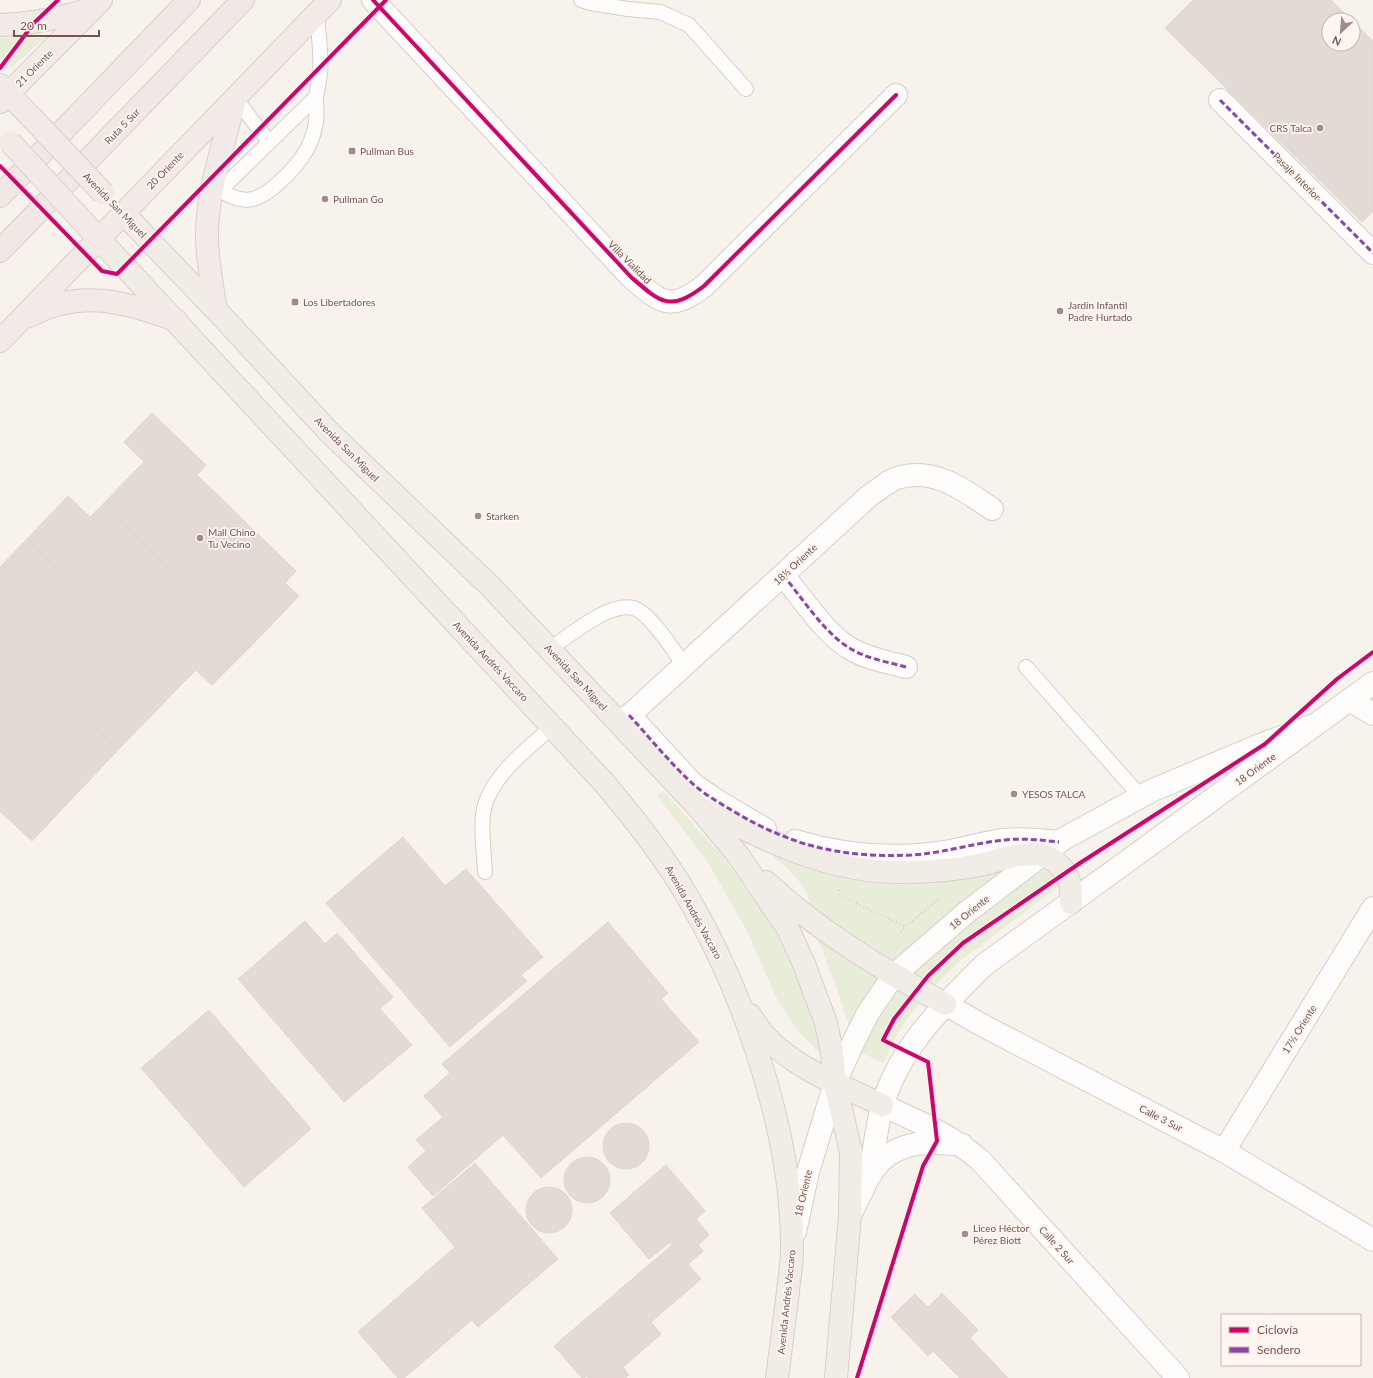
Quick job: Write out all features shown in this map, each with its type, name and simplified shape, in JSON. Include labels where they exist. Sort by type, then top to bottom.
[{"type":"highway","points":[[0,196],[189,0]]},
{"type":"highway","name":"Ruta 5 Sur","points":[[0,251],[243,0]]},
{"type":"highway","points":[[0,25],[34,23],[64,17],[97,4]]},
{"type":"highway","name":"21 Oriente","points":[[3,94],[97,4]]},
{"type":"highway","name":"20 Oriente","points":[[0,341],[323,7]]},
{"type":"highway","name":"Avenida San Miguel","points":[[3,94],[32,118],[123,213]]},
{"type":"highway","points":[[216,310],[209,272],[207,245],[215,195],[235,98]]},
{"type":"highway","points":[[5,137],[99,239]]},
{"type":"highway","points":[[19,322],[38,311],[55,305],[78,301],[101,300],[136,306],[176,320]]},
{"type":"main road","name":"Avenida San Miguel","points":[[123,213],[334,437],[457,553],[550,649],[625,720],[698,807]]},
{"type":"main road","points":[[99,239],[176,320]]},
{"type":"main road","name":"Avenida Andrés Vaccaro","points":[[176,320],[606,786],[662,856],[705,928],[738,998],[757,1053],[773,1108],[789,1198],[792,1251],[777,1378]]},
{"type":"main road","points":[[698,807],[738,855],[788,929],[804,964],[826,1023],[832,1052],[835,1083],[850,1152],[850,1215],[836,1378]]},
{"type":"main road","points":[[698,807],[790,850],[840,866],[901,872],[930,871],[984,864],[1050,848],[1066,873],[1072,891],[1072,903]]},
{"type":"main road","points":[[738,855],[798,911],[894,976],[945,1004]]},
{"type":"main road","points":[[738,998],[766,1037],[785,1054],[835,1083],[882,1104]]},
{"type":"street","name":"Villa Vialidad","points":[[373,0],[631,277],[651,295],[674,302],[684,300],[704,286],[896,95]]},
{"type":"street","name":"Pasaje Interior","points":[[1220,100],[1373,253]]},
{"type":"street","name":"18½ Oriente","points":[[625,720],[869,496],[900,477],[924,474],[953,483],[992,509]]},
{"type":"street","points":[[783,575],[836,638],[852,650],[868,657],[906,667]]},
{"type":"street","name":"18 Oriente","points":[[850,1215],[866,1182],[882,1104],[893,1079],[912,1045],[927,1023],[945,1004],[984,965],[1072,903],[1373,683]]},
{"type":"street","points":[[1349,700],[1373,714]]},
{"type":"street","points":[[625,720],[694,785],[719,802],[769,831],[820,848],[847,854],[870,856],[912,855],[949,851],[1005,840],[1026,839],[1050,848]]},
{"type":"street","name":"18 Oriente","points":[[792,1251],[808,1172],[835,1083],[868,1013],[894,976],[967,912],[1050,848],[1140,796],[1260,745],[1314,725]]},
{"type":"street","name":"17½ Oriente","points":[[1224,1150],[1373,908]]},
{"type":"street","name":"Calle 3 Sur","points":[[945,1004],[980,1024],[1224,1150],[1373,1240]]},
{"type":"street","name":"Calle 2 Sur","points":[[882,1104],[942,1133],[962,1145],[985,1166],[1178,1378]]},
{"type":"street","points":[[866,1182],[875,1165],[895,1150],[916,1144],[937,1141],[962,1145]]},
{"type":"lane","points":[[581,0],[628,9],[660,12],[689,25],[746,89]]},
{"type":"lane","points":[[215,195],[248,201],[263,196],[287,176],[304,156],[312,140],[316,122],[316,97],[320,72],[323,7]]},
{"type":"lane","points":[[215,195],[316,97]]},
{"type":"lane","points":[[235,98],[269,142]]},
{"type":"lane","points":[[550,649],[611,610],[624,607],[637,609],[651,621],[684,665]]},
{"type":"lane","points":[[1026,667],[1140,796]]},
{"type":"lane","points":[[484,872],[483,813],[490,795],[498,779],[515,759],[552,727]]},
{"type":"path","points":[[840,866],[839,895],[906,926],[926,948]]},
{"type":"green space","points":[[0,38],[45,38],[12,67],[0,56]]},
{"type":"green space","points":[[663,791],[724,858],[766,917],[782,943],[818,1028],[824,1054],[819,1052],[798,1031],[775,995],[747,931],[706,859],[657,796]]},
{"type":"green space","points":[[766,850],[1019,862],[1054,868],[1060,885],[960,961],[937,983],[906,1021],[897,1035],[884,1063],[857,1051],[837,989],[818,939],[806,890],[791,872]]},
{"type":"building","name":"CRS Talca","points":[[1193,0],[1331,0],[1343,12],[1321,12],[1321,52],[1361,52],[1361,30],[1373,41],[1373,211],[1362,222],[1165,28]]},
{"type":"building","name":"Mall Chino Tu Vecino","points":[[152,413],[206,465],[197,475],[296,571],[285,583],[299,596],[250,647],[103,504],[144,462],[124,442]]},
{"type":"building","points":[[68,496],[90,517],[103,504],[250,647],[212,685],[196,670],[179,687],[27,539]]},
{"type":"building","points":[[27,539],[179,687],[118,750],[0,635],[0,567]]},
{"type":"building","points":[[0,635],[118,750],[32,841],[0,811]]},
{"type":"building","points":[[403,837],[445,886],[466,869],[543,957],[521,975],[527,981],[450,1047],[326,903]]},
{"type":"building","points":[[305,921],[325,944],[337,933],[393,997],[380,1009],[412,1045],[344,1102],[238,979]]},
{"type":"building","points":[[608,922],[668,993],[661,999],[699,1042],[541,1178],[503,1135],[433,1196],[408,1167],[426,1151],[416,1140],[443,1117],[424,1096],[450,1073],[442,1064]]},
{"type":"building","points":[[209,1010],[311,1129],[244,1187],[141,1068]]},
{"type":"building","points":[[631,1123],[643,1129],[648,1137],[648,1155],[643,1163],[635,1168],[621,1169],[609,1163],[604,1155],[603,1141],[609,1129],[617,1124]]},
{"type":"building","points":[[592,1157],[604,1163],[609,1171],[609,1189],[604,1197],[596,1202],[582,1203],[570,1197],[565,1189],[564,1175],[570,1163],[578,1158]]},
{"type":"building","points":[[475,1163],[558,1259],[478,1327],[472,1320],[404,1378],[398,1378],[358,1332],[455,1247],[422,1208]]},
{"type":"building","points":[[666,1165],[705,1211],[696,1219],[709,1235],[698,1245],[703,1251],[688,1264],[701,1279],[651,1322],[661,1334],[623,1367],[629,1375],[625,1378],[589,1378],[587,1376],[582,1378],[554,1346],[672,1245],[670,1242],[649,1259],[610,1213]]},
{"type":"building","points":[[554,1187],[566,1193],[571,1201],[571,1219],[566,1227],[558,1232],[544,1233],[532,1227],[527,1219],[526,1205],[532,1193],[540,1188]]},
{"type":"building","points":[[942,1293],[978,1330],[970,1338],[1008,1378],[960,1378],[933,1351],[928,1356],[891,1317],[915,1294],[928,1307]]},
{"type":"marked path","points":[[1220,100],[1373,253]]},
{"type":"marked path","points":[[783,575],[823,625],[841,642],[864,655],[906,667]]},
{"type":"marked path","points":[[629,715],[676,768],[702,792],[755,823],[798,842],[841,852],[887,855],[924,854],[981,843],[1012,839],[1059,842]]},
{"type":"cycle path","points":[[0,68],[34,23],[58,0]]},
{"type":"cycle path","points":[[373,0],[631,277],[650,293],[666,301],[682,299],[704,286],[896,95]]},
{"type":"cycle path","points":[[0,166],[102,271],[117,274],[386,0]]},
{"type":"cycle path","points":[[857,1378],[923,1166],[937,1141],[928,1062],[883,1040],[894,1019],[928,976],[963,943],[1080,863],[1265,744],[1337,679],[1373,652]]},
{"type":"place","name":"CRS Talca","points":[[1320,128]]},
{"type":"place","name":"Pullman Bus","points":[[352,151]]},
{"type":"place","name":"Pullman Go","points":[[325,199]]},
{"type":"place","name":"Los Libertadores","points":[[295,302]]},
{"type":"place","name":"Jardín Infantil Padre Hurtado","points":[[1060,311]]},
{"type":"place","name":"Starken","points":[[478,516]]},
{"type":"place","name":"Mall Chino Tu Vecino","points":[[200,538]]},
{"type":"place","name":"YESOS TALCA","points":[[1014,794]]},
{"type":"place","name":"Liceo Héctor Pérez Biott","points":[[965,1234]]}]
